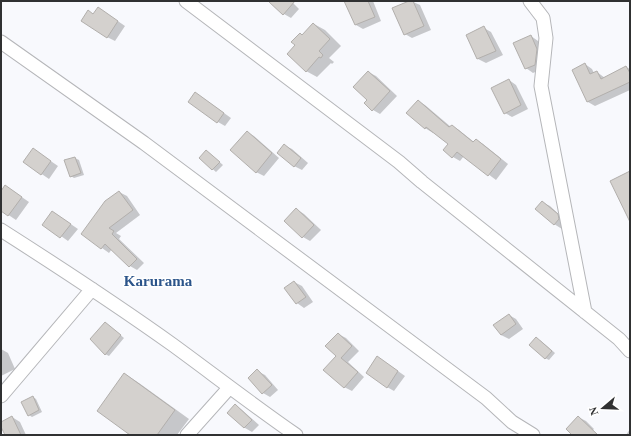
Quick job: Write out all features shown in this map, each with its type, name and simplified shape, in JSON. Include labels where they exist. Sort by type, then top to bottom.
[{"type":"street","points":[[186,1],[399,162],[619,339],[630,351]]},
{"type":"street","points":[[530,1],[543,18],[546,38],[541,86],[585,312]]},
{"type":"street","points":[[1,42],[144,143],[486,398],[512,422],[533,435]]},
{"type":"street","points":[[1,230],[92,289],[296,435]]},
{"type":"street","points":[[1,396],[92,289]]},
{"type":"street","points":[[187,435],[229,388]]},
{"type":"building","points":[[268,1],[295,1],[283,15]]},
{"type":"building","points":[[344,1],[368,1],[375,17],[355,25]]},
{"type":"building","points":[[409,1],[413,1],[424,26],[404,35],[392,8]]},
{"type":"building","points":[[98,7],[118,21],[107,38],[81,21],[88,10],[93,14]]},
{"type":"building","points":[[313,23],[330,39],[319,51],[323,55],[321,58],[319,57],[306,72],[287,54],[295,45],[291,42],[300,33],[302,35]]},
{"type":"building","points":[[484,26],[496,51],[477,59],[466,35]]},
{"type":"building","points":[[531,35],[537,49],[535,65],[525,69],[513,43]]},
{"type":"building","points":[[585,63],[590,74],[597,71],[601,79],[626,66],[630,73],[630,82],[587,102],[572,70]]},
{"type":"building","points":[[368,71],[390,91],[372,111],[364,103],[367,100],[353,87]]},
{"type":"building","points":[[509,79],[521,105],[504,114],[491,88]]},
{"type":"building","points":[[195,92],[224,113],[217,123],[188,102]]},
{"type":"building","points":[[418,100],[449,127],[452,125],[473,142],[476,139],[501,159],[488,176],[457,152],[452,158],[443,150],[448,144],[426,127],[425,129],[406,113]]},
{"type":"building","points":[[247,131],[272,153],[256,173],[230,150]]},
{"type":"building","points":[[284,144],[301,158],[294,167],[277,153]]},
{"type":"building","points":[[33,148],[51,161],[41,175],[23,162]]},
{"type":"building","points":[[206,150],[220,162],[212,170],[199,158]]},
{"type":"building","points":[[75,157],[81,173],[70,177],[64,160]]},
{"type":"building","points":[[630,171],[630,222],[610,181]]},
{"type":"building","points":[[5,185],[22,197],[8,216],[1,211],[1,191]]},
{"type":"building","points":[[119,191],[133,210],[109,228],[114,231],[112,234],[137,259],[129,267],[105,244],[101,249],[81,234],[105,201]]},
{"type":"building","points":[[542,201],[558,214],[559,219],[554,225],[535,209]]},
{"type":"building","points":[[296,208],[314,225],[302,238],[284,221]]},
{"type":"building","points":[[52,211],[71,224],[60,238],[42,225]]},
{"type":"building","points":[[294,281],[306,297],[296,304],[284,288]]},
{"type":"building","points":[[509,314],[516,324],[501,335],[493,325]]},
{"type":"building","points":[[105,322],[121,335],[105,355],[90,339]]},
{"type":"building","points":[[338,333],[352,346],[341,358],[358,372],[344,388],[323,370],[336,356],[325,346]]},
{"type":"building","points":[[536,337],[552,351],[545,359],[529,345]]},
{"type":"building","points":[[377,356],[398,371],[387,388],[366,373]]},
{"type":"building","points":[[257,369],[272,385],[262,394],[248,378]]},
{"type":"building","points":[[124,373],[175,410],[157,435],[130,435],[97,411]]},
{"type":"building","points":[[33,396],[39,410],[28,416],[21,402]]},
{"type":"building","points":[[235,404],[252,420],[244,428],[227,413]]},
{"type":"building","points":[[12,416],[21,435],[5,435],[1,427],[1,422]]},
{"type":"building","points":[[578,416],[598,435],[572,435],[566,429]]},
{"type":"district","name":"Karurama","points":[[158,281]]}]
